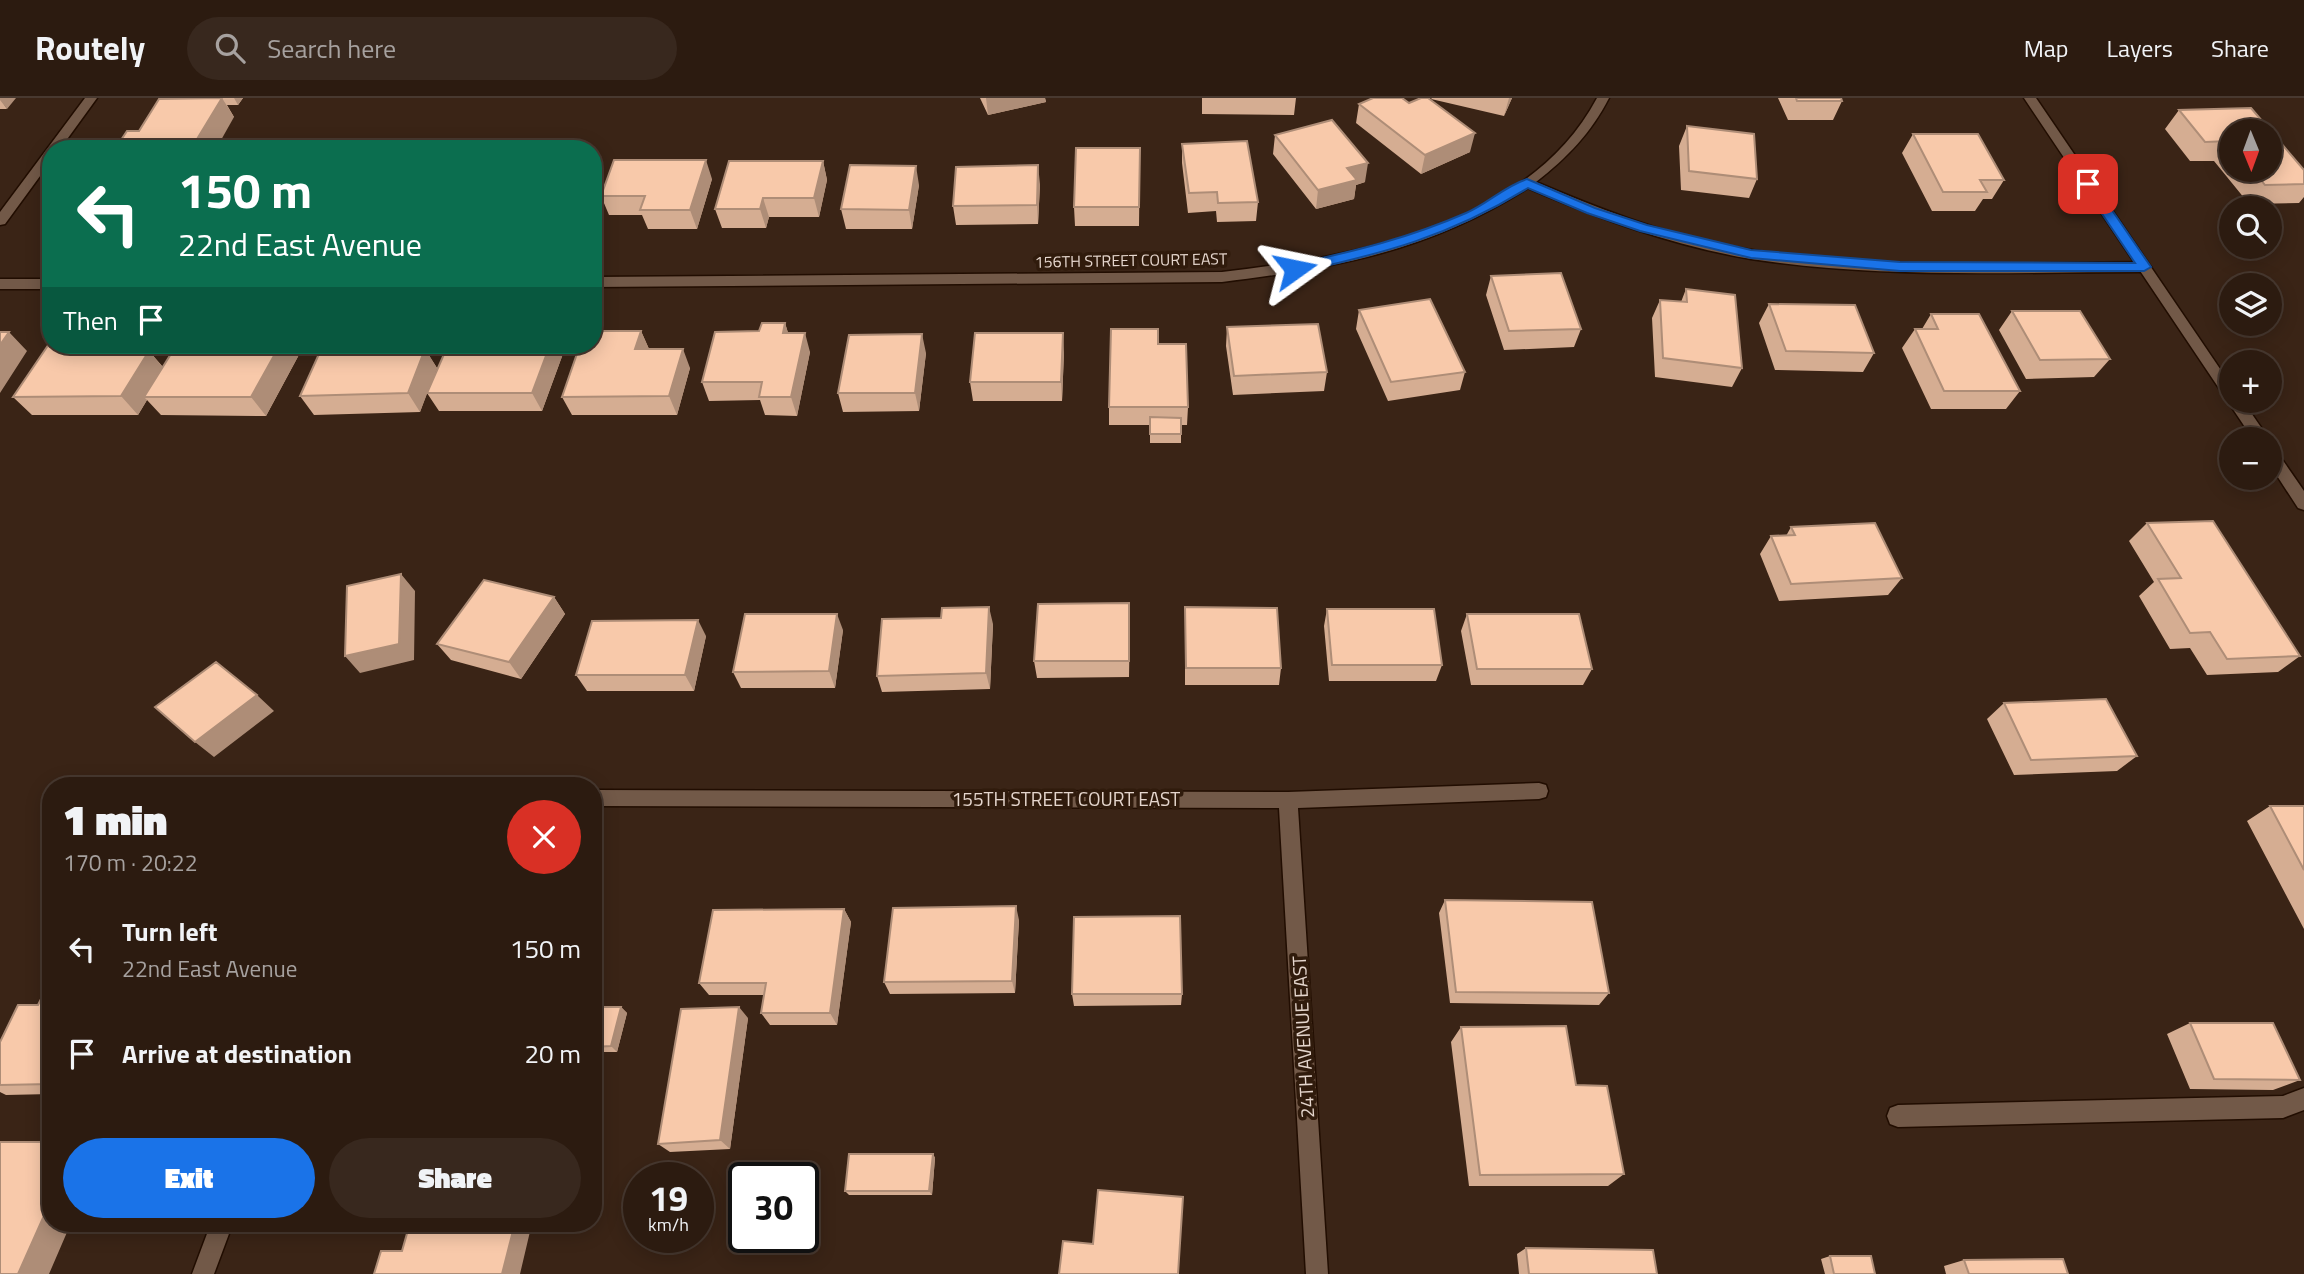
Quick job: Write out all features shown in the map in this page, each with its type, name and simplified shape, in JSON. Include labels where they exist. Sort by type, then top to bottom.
[{"type":"street","points":[[60,140],[91,98]]},
{"type":"street","name":"156TH STREET COURT EAST","points":[[602,282],[1222,277],[1295,269],[1371,252],[1421,237],[1480,212],[1527,183],[1560,158],[1590,126],[1603,98]]},
{"type":"street","points":[[2030,98],[2219,378]]},
{"type":"street","points":[[0,220],[42,163]]},
{"type":"street","points":[[1527,183],[1591,211],[1644,228],[1751,254],[1900,267],[2144,267]]},
{"type":"street","points":[[0,284],[42,284]]},
{"type":"street","points":[[2282,471],[2304,503]]},
{"type":"street","name":"155TH STREET COURT EAST","points":[[602,798],[702,796],[1289,800],[1539,791]]},
{"type":"street","name":"24TH AVENUE EAST","points":[[1289,800],[1317,1274]]},
{"type":"street","points":[[1898,1116],[2283,1107],[2304,1100]]},
{"type":"street","points":[[204,1274],[219,1232]]},
{"type":"building","points":[[222,98],[196,140],[121,140],[127,131],[139,131],[159,99]]},
{"type":"building","points":[[1373,98],[1402,98],[1409,103],[1428,98],[1475,133],[1425,155],[1359,104]]},
{"type":"building","points":[[1796,98],[1841,98],[1842,101],[1797,101]]},
{"type":"building","points":[[2251,108],[2260,119],[2219,119],[2219,141],[2205,142],[2179,110]]},
{"type":"building","points":[[1332,120],[1368,163],[1347,168],[1357,180],[1318,190],[1275,135]]},
{"type":"building","points":[[1687,126],[1754,134],[1757,179],[1689,171]]},
{"type":"building","points":[[1913,134],[1978,134],[2004,180],[1980,180],[1987,192],[1943,192]]},
{"type":"building","points":[[1247,141],[1258,202],[1218,203],[1217,192],[1189,193],[1182,144]]},
{"type":"building","points":[[2282,144],[2304,170],[2304,184],[2265,185],[2263,182],[2282,182]]},
{"type":"building","points":[[1076,148],[1140,148],[1139,207],[1074,207]]},
{"type":"building","points":[[614,160],[706,160],[690,210],[640,210],[645,196],[602,196]]},
{"type":"building","points":[[729,161],[823,161],[814,198],[763,198],[760,209],[715,209]]},
{"type":"building","points":[[850,165],[916,166],[909,210],[841,209]]},
{"type":"building","points":[[1038,165],[1037,205],[953,206],[956,167]]},
{"type":"building","points":[[1561,273],[1581,329],[1509,331],[1491,276]]},
{"type":"building","points":[[1686,289],[1735,295],[1742,368],[1663,358],[1660,300],[1687,302]]},
{"type":"building","points":[[1430,299],[1465,372],[1391,382],[1359,310]]},
{"type":"building","points":[[1769,304],[1855,305],[1874,353],[1786,351]]},
{"type":"building","points":[[2012,311],[2080,311],[2110,359],[2040,360]]},
{"type":"building","points":[[1931,314],[1979,314],[2020,391],[1944,391],[1915,329],[1938,329]]},
{"type":"building","points":[[762,323],[785,323],[783,333],[805,333],[791,397],[759,397],[762,382],[702,382],[715,332],[759,331]]},
{"type":"building","points":[[1318,324],[1327,372],[1234,376],[1227,327]]},
{"type":"building","points":[[1111,329],[1158,329],[1158,344],[1186,344],[1188,407],[1109,407]]},
{"type":"building","points":[[602,331],[641,331],[635,349],[683,349],[669,396],[562,397],[577,354],[602,354]]},
{"type":"building","points":[[0,332],[9,332],[0,345]]},
{"type":"building","points":[[975,333],[1063,333],[1061,382],[970,382]]},
{"type":"building","points":[[922,334],[915,393],[838,393],[849,335]]},
{"type":"building","points":[[42,354],[147,354],[121,396],[13,397]]},
{"type":"building","points":[[171,354],[275,354],[251,397],[144,397]]},
{"type":"building","points":[[319,354],[423,354],[408,393],[300,396]]},
{"type":"building","points":[[444,354],[547,354],[532,393],[427,393]]},
{"type":"building","points":[[1150,417],[1181,418],[1181,434],[1150,434]]},
{"type":"building","points":[[2213,521],[2300,656],[2227,659],[2210,632],[2190,633],[2158,579],[2181,578],[2147,523]]},
{"type":"building","points":[[1875,523],[1902,578],[1791,584],[1771,536],[1795,535],[1791,527]]},
{"type":"building","points":[[401,574],[399,644],[345,656],[347,586]]},
{"type":"building","points":[[484,580],[554,597],[509,662],[437,644]]},
{"type":"building","points":[[1129,603],[1129,661],[1034,661],[1038,604]]},
{"type":"building","points":[[989,607],[986,673],[877,676],[882,619],[941,618],[942,608]]},
{"type":"building","points":[[1185,607],[1277,608],[1281,668],[1186,668]]},
{"type":"building","points":[[1327,609],[1434,609],[1442,665],[1332,665]]},
{"type":"building","points":[[745,614],[837,614],[829,671],[733,672]]},
{"type":"building","points":[[1467,614],[1579,614],[1592,669],[1477,669]]},
{"type":"building","points":[[698,620],[685,675],[576,675],[592,621]]},
{"type":"building","points":[[216,662],[257,695],[195,742],[155,707]]},
{"type":"building","points":[[2106,699],[2137,756],[2031,760],[2004,703]]},
{"type":"building","points":[[2270,806],[2304,806],[2304,870]]},
{"type":"building","points":[[1445,900],[1592,902],[1609,993],[1456,992]]},
{"type":"building","points":[[1016,906],[1012,981],[884,982],[893,908]]},
{"type":"building","points":[[844,909],[830,1013],[761,1013],[766,983],[699,983],[713,910]]},
{"type":"building","points":[[1180,916],[1182,994],[1072,994],[1074,917]]},
{"type":"building","points":[[42,997],[42,1084],[0,1085],[0,1042],[18,1005],[38,1005]]},
{"type":"building","points":[[602,1007],[621,1007],[611,1046],[602,1046]]},
{"type":"building","points":[[739,1007],[720,1140],[658,1144],[681,1009]]},
{"type":"building","points":[[2190,1023],[2273,1023],[2300,1080],[2214,1079]]},
{"type":"building","points":[[1566,1026],[1576,1085],[1607,1086],[1624,1174],[1480,1175],[1461,1027]]},
{"type":"building","points":[[0,1142],[42,1142],[42,1220],[18,1274],[0,1274]]},
{"type":"building","points":[[849,1154],[933,1154],[929,1191],[845,1191]]},
{"type":"building","points":[[1098,1190],[1183,1197],[1178,1274],[1059,1274],[1063,1241],[1093,1244]]},
{"type":"building","points":[[407,1232],[513,1232],[502,1274],[374,1274],[381,1251],[402,1251]]},
{"type":"building","points":[[1526,1248],[1653,1250],[1657,1274],[1529,1274]]},
{"type":"building","points":[[1830,1256],[1871,1256],[1875,1274],[1834,1274]]},
{"type":"building","points":[[2063,1259],[2068,1274],[1969,1274],[1964,1260]]},
{"type":"route","points":[[1295,269],[1371,252],[1421,237],[1480,212],[1527,183],[1591,211],[1644,228],[1751,254],[1900,267],[2144,267],[2088,184]]}]
